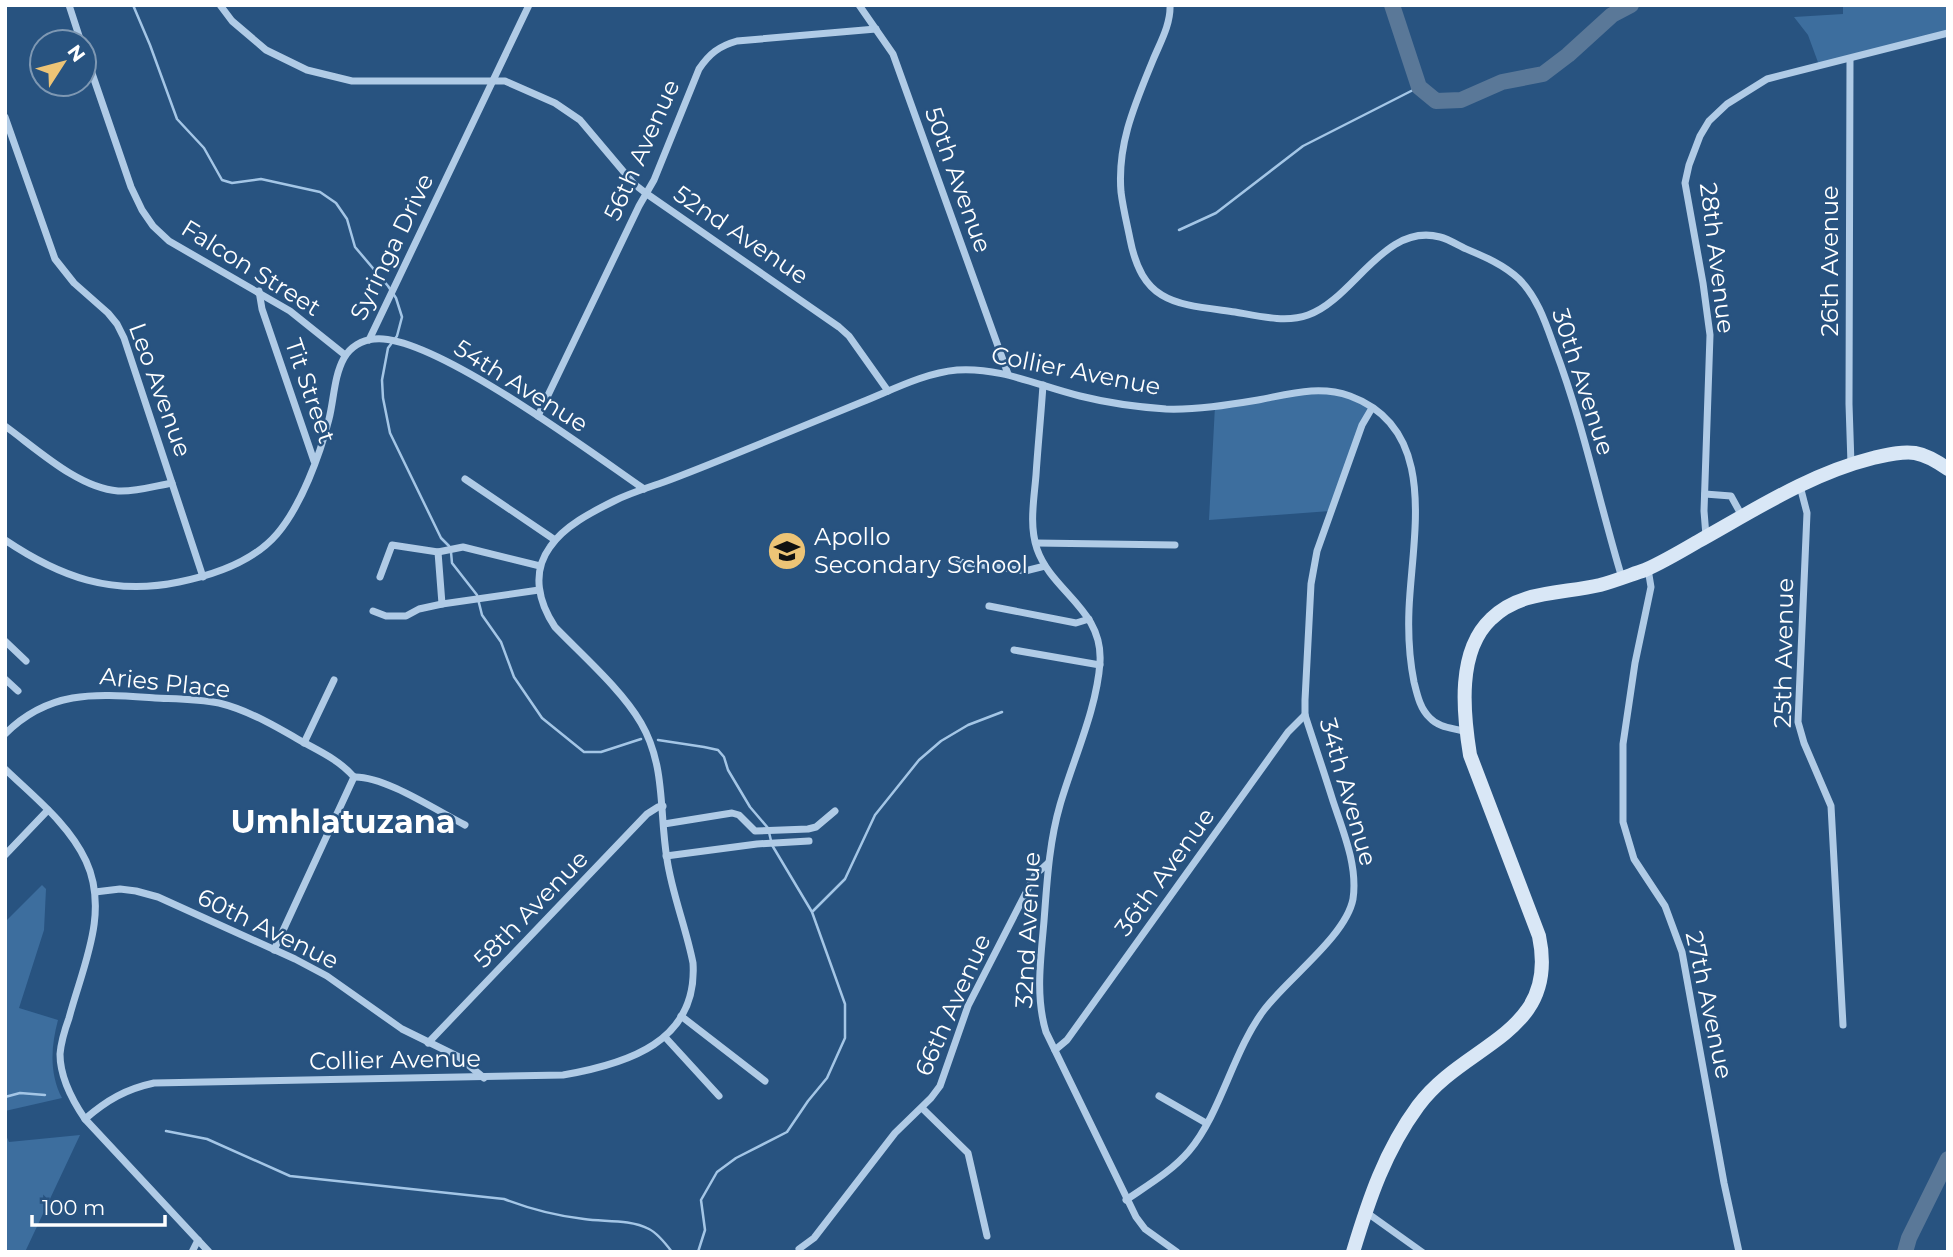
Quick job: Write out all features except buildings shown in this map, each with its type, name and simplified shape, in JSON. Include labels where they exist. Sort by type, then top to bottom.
[{"type":"street","points":[[69,5],[76,28]]},
{"type":"street","name":"52nd Avenue","points":[[220,5],[232,21],[266,50],[307,70],[366,82],[505,81],[555,103],[573,114],[634,184],[828,318],[849,336],[888,391]]},
{"type":"street","name":"Syringa Drive","points":[[345,355],[351,348],[369,340],[529,5]]},
{"type":"street","name":"50th Avenue","points":[[859,5],[893,54],[1008,374]]},
{"type":"street","name":"30th Avenue","points":[[1170,5],[1171,14],[1130,114],[1122,149],[1121,191],[1124,212],[1135,262],[1145,282],[1157,293],[1194,306],[1268,317],[1295,318],[1322,308],[1389,248],[1400,241],[1418,236],[1440,237],[1502,267],[1525,286],[1543,316],[1567,381],[1622,578]]},
{"type":"street","name":"56th Avenue","points":[[538,416],[647,194],[699,69],[708,56],[718,48],[755,38],[876,29]]},
{"type":"street","name":"28th Avenue","points":[[1706,537],[1710,335],[1686,190],[1689,165],[1700,136],[1709,121],[1727,104],[1767,79],[1948,33]]},
{"type":"street","name":"26th Avenue","points":[[1850,59],[1851,464]]},
{"type":"street","name":"Falcon Street","points":[[98,91],[131,187],[153,226],[169,241],[290,311],[345,355]]},
{"type":"street","name":"Leo Avenue","points":[[5,117],[55,259],[74,283],[117,324],[124,338],[203,577]]},
{"type":"street","name":"Tit Street","points":[[259,291],[262,309],[314,462]]},
{"type":"street","name":"54th Avenue","points":[[369,340],[402,343],[456,365],[538,416],[644,489]]},
{"type":"street","points":[[5,540],[60,572],[103,584],[139,587],[203,577],[236,565],[276,536],[292,513],[323,439],[338,372],[345,355]]},
{"type":"street","name":"Collier Avenue","points":[[85,1119],[124,1091],[154,1083],[484,1078],[563,1074],[593,1069],[634,1056],[664,1037],[681,1016],[691,996],[693,962],[666,856],[657,762],[642,724],[628,704],[555,627],[545,612],[539,590],[540,566],[555,540],[596,510],[941,372],[982,371],[1008,374],[1080,396],[1142,407],[1207,407],[1318,389],[1353,397],[1372,408],[1391,425],[1405,446],[1414,486],[1417,511],[1409,607],[1409,645],[1417,693],[1431,720],[1444,727],[1466,732]]},
{"type":"street","name":"32nd Avenue","points":[[1043,385],[1032,523],[1036,543],[1045,565],[1089,619],[1097,639],[1100,665],[1087,719],[1060,805],[1048,863],[1040,1006],[1046,1032],[1126,1200],[1145,1230],[1177,1252]]},
{"type":"street","name":"34th Avenue","points":[[1126,1200],[1155,1181],[1191,1149],[1258,1019],[1273,999],[1335,934],[1351,908],[1353,874],[1347,843],[1305,715],[1311,584],[1317,551],[1363,425],[1372,408]]},
{"type":"street","points":[[5,426],[83,481],[99,487],[117,491],[172,483]]},
{"type":"street","points":[[1353,1252],[1380,1170],[1417,1107],[1441,1079],[1520,1020],[1538,993],[1542,976],[1544,958],[1539,936],[1475,773],[1466,732],[1468,658],[1477,635],[1501,610],[1529,597],[1600,585],[1648,568],[1800,486],[1851,464],[1889,455],[1915,453],[1948,469]]},
{"type":"street","points":[[465,479],[555,540]]},
{"type":"street","name":"25th Avenue","points":[[1800,486],[1807,513],[1798,722],[1831,806],[1843,1025]]},
{"type":"street","points":[[1705,494],[1731,496],[1742,516]]},
{"type":"street","points":[[1036,543],[1174,545]]},
{"type":"street","points":[[380,577],[392,545],[438,552],[463,547],[540,566]]},
{"type":"street","points":[[438,552],[442,604]]},
{"type":"street","points":[[959,562],[1025,571],[1045,565]]},
{"type":"street","name":"27th Avenue","points":[[1648,568],[1651,587],[1635,663],[1623,744],[1623,822],[1634,859],[1665,906],[1682,952],[1739,1252]]},
{"type":"street","points":[[373,611],[386,616],[406,616],[442,604],[539,590]]},
{"type":"street","points":[[989,607],[1076,623],[1089,619]]},
{"type":"street","points":[[5,641],[26,661]]},
{"type":"street","points":[[1014,650],[1100,665]]},
{"type":"street","points":[[5,679],[18,691]]},
{"type":"street","points":[[303,743],[334,680]]},
{"type":"street","name":"Aries Place","points":[[5,734],[26,716],[68,697],[96,695],[218,703],[256,716],[334,758],[354,777]]},
{"type":"street","name":"36th Avenue","points":[[1055,1050],[1067,1040],[1288,732],[1305,715]]},
{"type":"street","points":[[5,769],[48,810],[78,845],[88,864],[95,892],[90,948],[60,1054],[69,1092],[85,1119],[209,1252]]},
{"type":"street","points":[[274,950],[354,777],[364,777],[388,785],[465,825]]},
{"type":"street","name":"58th Avenue","points":[[428,1043],[648,814],[663,806]]},
{"type":"street","points":[[5,855],[48,810]]},
{"type":"street","points":[[664,824],[732,813],[739,814],[752,830],[775,831],[816,827],[835,811]]},
{"type":"street","points":[[666,856],[766,843],[809,841]]},
{"type":"street","name":"66th Avenue","points":[[799,1249],[814,1238],[895,1133],[922,1108],[940,1086],[968,1006],[1035,875],[1048,863]]},
{"type":"street","name":"60th Avenue","points":[[95,892],[120,889],[158,897],[274,950],[327,976],[402,1029],[459,1057],[484,1078]]},
{"type":"street","points":[[681,1016],[765,1081]]},
{"type":"street","points":[[664,1037],[719,1096]]},
{"type":"street","points":[[1159,1096],[1206,1123]]},
{"type":"street","points":[[922,1108],[968,1153],[987,1236]]},
{"type":"street","points":[[1365,1211],[1422,1252]]},
{"type":"street","points":[[192,1252],[198,1240]]},
{"type":"shaded area","points":[[1843,5],[1948,5],[1948,32],[1819,65],[1808,35],[1794,17],[1843,14]]},
{"type":"shaded area","points":[[1328,389],[1373,408],[1363,425],[1330,511],[1209,520],[1215,406]]},
{"type":"shaded area","points":[[42,885],[46,889],[44,930],[19,1008],[58,1020],[52,1059],[62,1098],[5,1111],[5,922]]},
{"type":"shaded area","points":[[5,1133],[9,1142],[80,1135],[25,1252],[5,1252]]},
{"type":"waterway","points":[[133,5],[177,119],[204,148],[222,180],[232,183],[261,179],[320,192],[336,203],[347,219],[355,247],[396,298],[402,317],[397,336],[388,348],[382,380],[390,433],[441,538],[449,546]]},
{"type":"waterway","points":[[1392,5],[1419,87],[1436,101],[1461,100],[1502,82],[1543,74],[1612,15],[1631,5]]},
{"type":"waterway","points":[[1179,230],[1216,213],[1303,146],[1419,87]]},
{"type":"waterway","points":[[451,552],[452,563],[477,595],[482,615],[501,642],[514,677],[542,718],[584,752],[601,752],[641,739]]},
{"type":"waterway","points":[[813,911],[845,879],[875,815],[919,760],[941,741],[968,725],[1002,712]]},
{"type":"waterway","points":[[658,740],[718,750],[724,757],[728,770],[750,807],[768,828],[772,845],[812,912],[845,1004],[845,1038],[827,1078],[787,1132],[736,1158],[717,1172],[701,1200],[705,1230],[698,1252]]},
{"type":"waterway","points":[[5,1097],[20,1093],[45,1095]]},
{"type":"waterway","points":[[166,1131],[207,1139],[290,1176],[504,1199],[564,1216],[633,1224],[652,1231],[672,1252]]},
{"type":"waterway","points":[[1905,1252],[1909,1238],[1948,1159]]},
{"type":"place","name":"Apollo Secondary School","points":[[787,551]]},
{"type":"district","name":"Umhlatuzana","points":[[343,822]]}]
